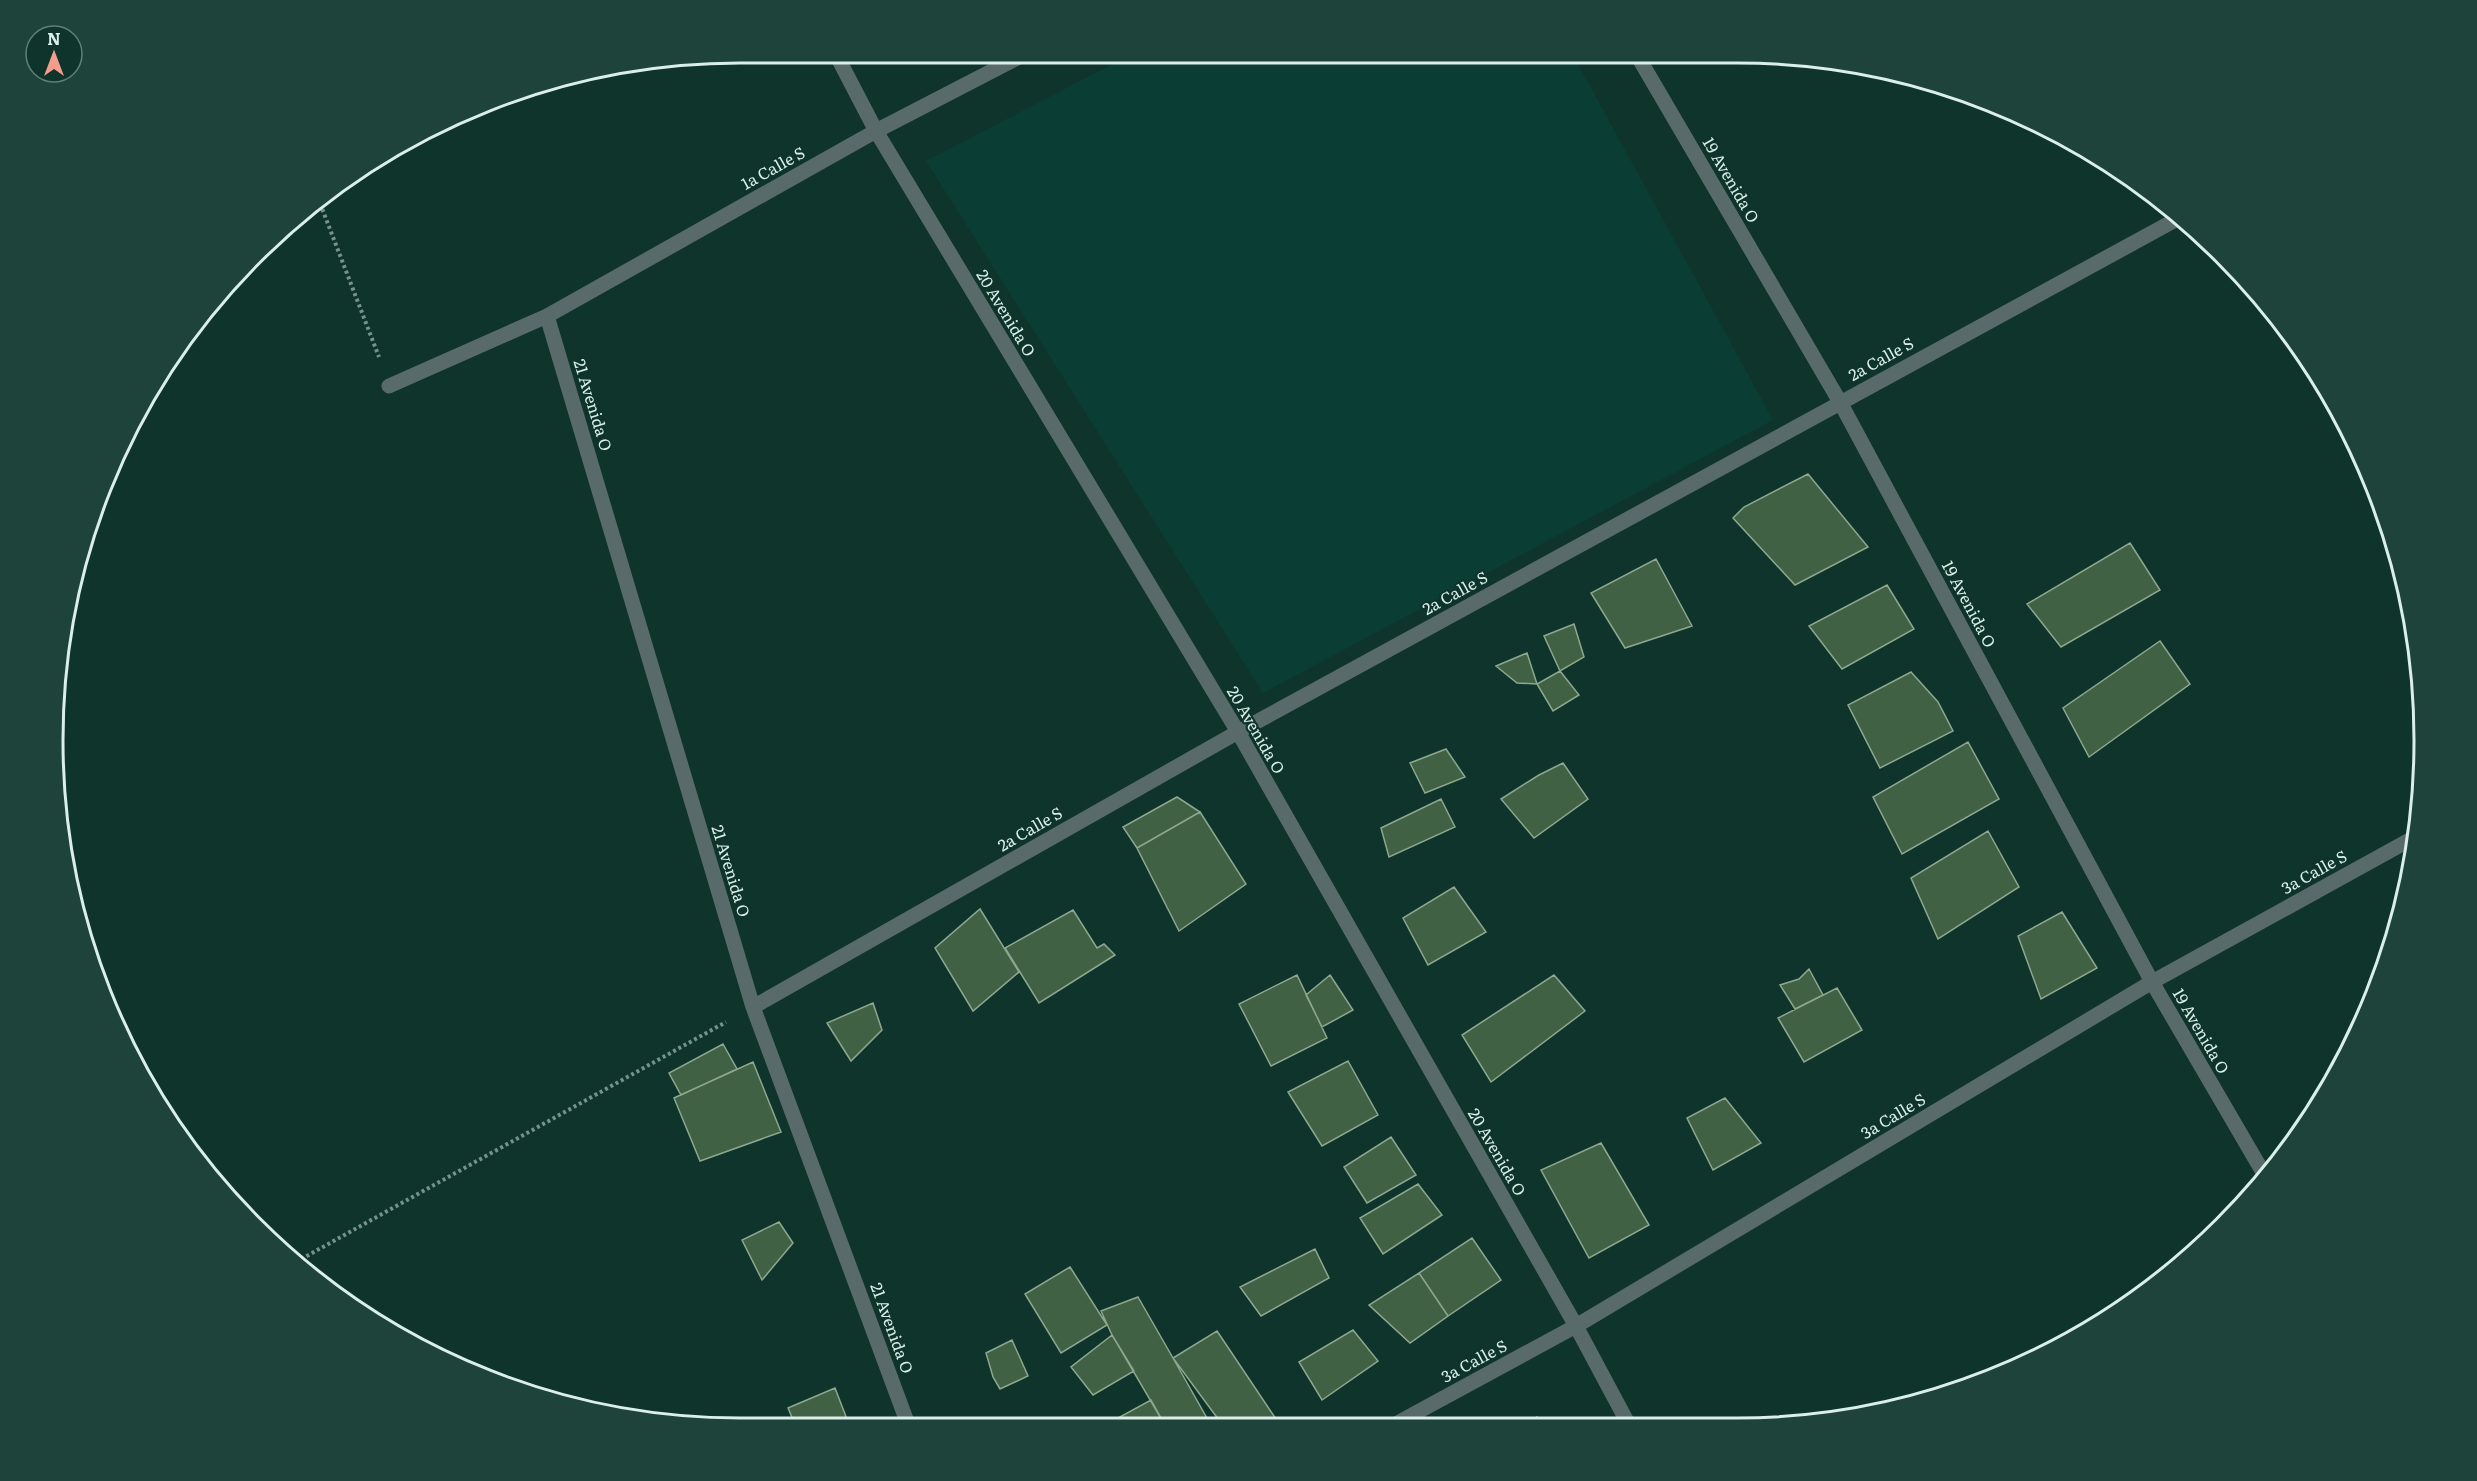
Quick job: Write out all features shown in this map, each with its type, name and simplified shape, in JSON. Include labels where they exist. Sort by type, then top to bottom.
[{"type":"street","name":"20 Avenida O","points":[[841,63],[876,131],[1238,732],[1576,1326],[1625,1418]]},
{"type":"street","name":"1a Calle S","points":[[389,386],[547,316],[876,131],[1007,63]]},
{"type":"street","name":"19 Avenida O","points":[[1642,63],[1840,402],[2152,982],[2261,1169]]},
{"type":"street","name":"2a Calle S","points":[[753,1007],[1238,732],[2172,222]]},
{"type":"street","name":"21 Avenida O","points":[[547,316],[753,1007],[906,1418]]},
{"type":"street","name":"3a Calle S","points":[[1407,1418],[1576,1326],[2152,982],[2406,842]]},
{"type":"path","points":[[322,208],[389,386]]},
{"type":"path","points":[[303,1258],[753,1007]]},
{"type":"shaded area","points":[[1114,63],[1577,63],[1773,420],[1263,693],[926,161]]},
{"type":"building","points":[[1808,474],[1868,547],[1795,585],[1733,518],[1744,507]]},
{"type":"building","points":[[2130,543],[2160,590],[2061,647],[2027,604]]},
{"type":"building","points":[[1656,559],[1692,626],[1625,648],[1591,593]]},
{"type":"building","points":[[1887,585],[1914,629],[1842,669],[1809,626]]},
{"type":"building","points":[[1574,624],[1584,657],[1560,671],[1544,636]]},
{"type":"building","points":[[2160,641],[2190,684],[2089,757],[2063,708]]},
{"type":"building","points":[[1527,653],[1537,684],[1517,683],[1496,666]]},
{"type":"building","points":[[1560,671],[1579,695],[1553,711],[1537,684]]},
{"type":"building","points":[[1911,672],[1938,702],[1953,731],[1880,768],[1848,705]]},
{"type":"building","points":[[1968,742],[1999,799],[1902,854],[1873,797]]},
{"type":"building","points":[[1446,749],[1465,777],[1425,793],[1410,763]]},
{"type":"building","points":[[1563,763],[1588,799],[1534,838],[1501,799]]},
{"type":"building","points":[[1177,797],[1200,812],[1137,848],[1123,827]]},
{"type":"building","points":[[1441,799],[1455,827],[1389,857],[1381,828]]},
{"type":"building","points":[[1200,812],[1246,884],[1179,931],[1137,848]]},
{"type":"building","points":[[1988,831],[2019,887],[1938,939],[1911,878]]},
{"type":"building","points":[[1454,887],[1486,932],[1428,965],[1403,918]]},
{"type":"building","points":[[980,909],[1019,972],[973,1011],[935,948]]},
{"type":"building","points":[[1073,910],[1097,948],[1104,944],[1115,955],[1039,1003],[1005,948]]},
{"type":"building","points":[[2062,912],[2097,968],[2041,999],[2018,936]]},
{"type":"building","points":[[1809,969],[1823,995],[1795,1009],[1780,985],[1799,979]]},
{"type":"building","points":[[1297,975],[1327,1038],[1271,1066],[1239,1004]]},
{"type":"building","points":[[1330,975],[1353,1010],[1322,1027],[1306,995]]},
{"type":"building","points":[[1554,975],[1585,1011],[1491,1082],[1462,1035]]},
{"type":"building","points":[[1837,988],[1862,1030],[1804,1062],[1778,1018]]},
{"type":"building","points":[[873,1003],[882,1030],[851,1061],[827,1023]]},
{"type":"building","points":[[723,1044],[737,1069],[681,1095],[669,1073]]},
{"type":"building","points":[[1348,1061],[1378,1115],[1322,1146],[1288,1092]]},
{"type":"building","points":[[753,1062],[781,1132],[700,1161],[674,1098]]},
{"type":"building","points":[[1725,1098],[1761,1143],[1713,1170],[1687,1118]]},
{"type":"building","points":[[1391,1137],[1416,1175],[1367,1203],[1344,1167]]},
{"type":"building","points":[[1601,1143],[1649,1225],[1589,1258],[1541,1170]]},
{"type":"building","points":[[1418,1184],[1442,1215],[1383,1254],[1360,1218]]},
{"type":"building","points":[[779,1222],[793,1243],[762,1280],[742,1240]]},
{"type":"building","points":[[1472,1238],[1501,1280],[1448,1316],[1419,1273]]},
{"type":"building","points":[[1315,1249],[1329,1278],[1261,1316],[1240,1287]]},
{"type":"building","points":[[1070,1267],[1107,1325],[1061,1353],[1025,1294]]},
{"type":"building","points":[[1419,1273],[1448,1316],[1410,1343],[1369,1305]]},
{"type":"building","points":[[1138,1297],[1207,1418],[1161,1418],[1112,1335],[1101,1311]]},
{"type":"building","points":[[1353,1330],[1378,1361],[1322,1400],[1299,1362]]},
{"type":"building","points":[[1217,1331],[1275,1418],[1217,1418],[1173,1358]]},
{"type":"building","points":[[1112,1335],[1134,1371],[1093,1395],[1071,1367]]},
{"type":"building","points":[[1012,1340],[1028,1376],[1000,1389],[993,1377],[986,1353]]},
{"type":"building","points":[[835,1388],[847,1418],[792,1418],[788,1408]]},
{"type":"building","points":[[1151,1400],[1161,1418],[1118,1418]]}]
